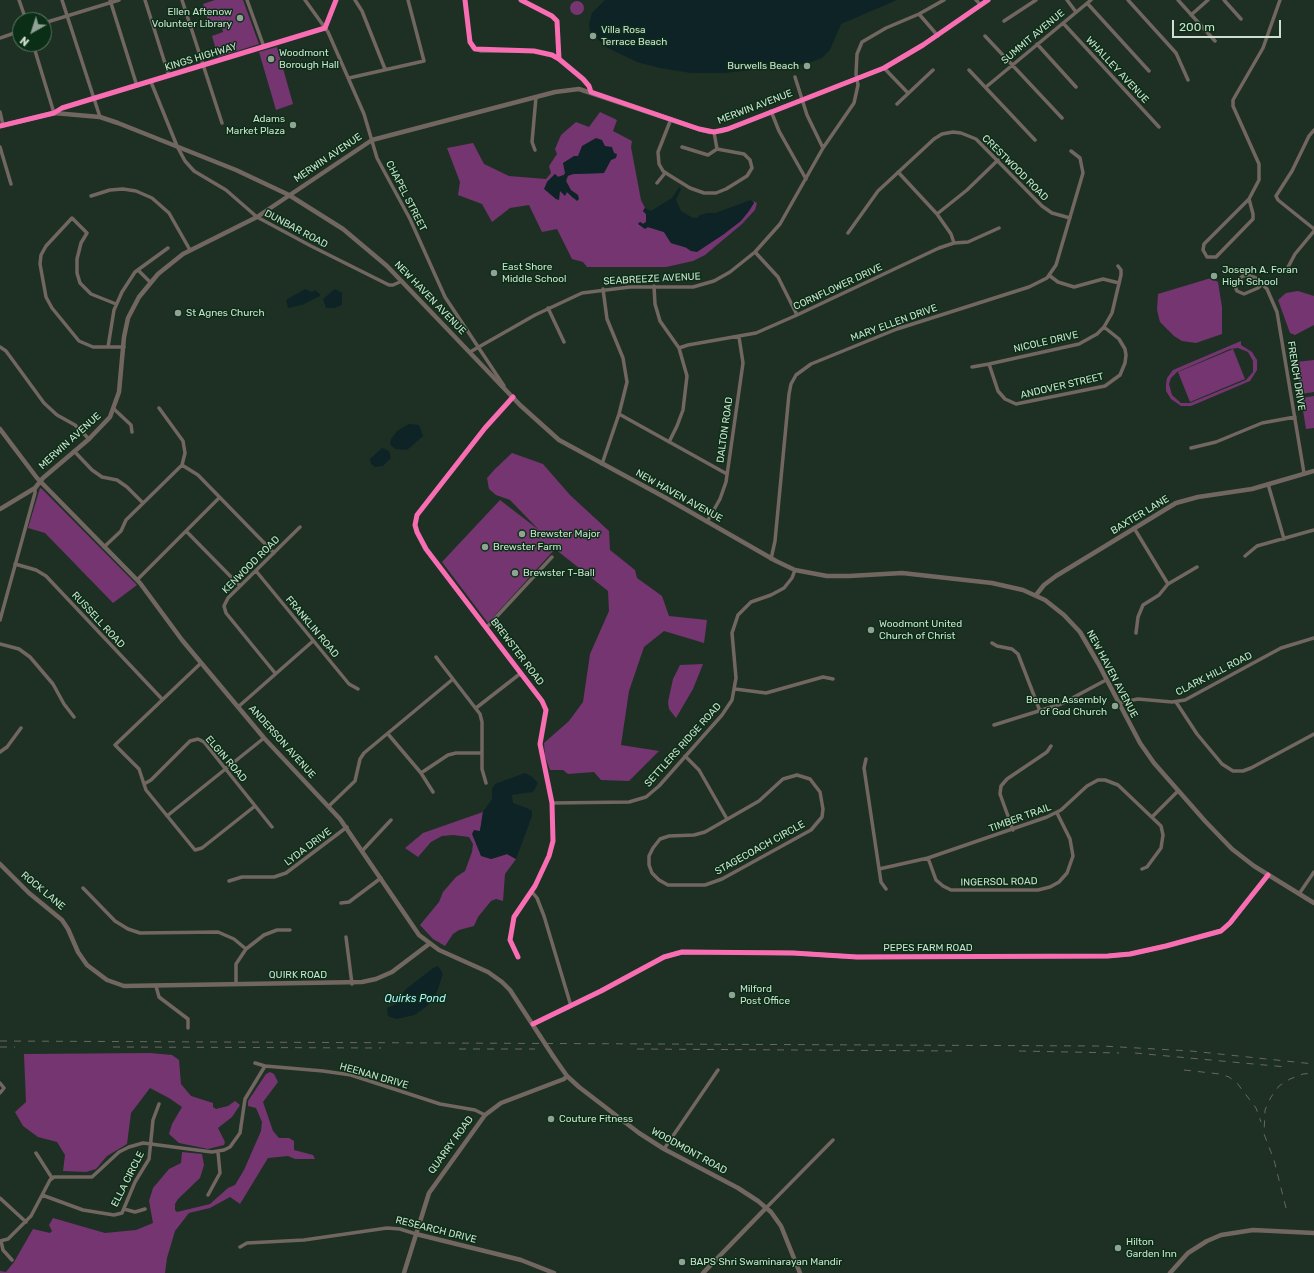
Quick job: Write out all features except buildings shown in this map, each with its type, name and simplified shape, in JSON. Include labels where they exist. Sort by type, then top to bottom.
[{"type":"main road","name":"MERWIN AVENUE","points":[[0,510],[35,488],[40,481],[103,426],[114,409],[120,386],[129,315],[136,301],[150,282],[170,263],[190,250],[257,217],[372,140],[564,90],[579,89],[699,129],[714,132],[728,129],[884,68],[938,36],[988,0]]},
{"type":"main road","name":"NEW HAVEN AVENUE","points":[[2,125],[54,113],[100,117],[236,170],[289,195],[343,229],[370,251],[402,281],[513,398],[538,423],[559,440],[771,559],[795,570],[834,576],[894,573],[918,574],[1006,586],[1036,595],[1053,606],[1073,623],[1087,643],[1140,743],[1204,821],[1232,849],[1268,875],[1314,903]]},
{"type":"main road","name":"ANDERSON AVENUE","points":[[0,429],[40,481],[137,580],[201,663],[264,738],[347,827],[411,923],[429,944],[444,953],[488,972],[502,982],[510,990],[553,1056]]},
{"type":"main road","name":"BAXTER LANE","points":[[1036,595],[1044,585],[1056,576],[1169,507],[1193,498],[1244,490],[1314,471]]},
{"type":"main road","name":"ROCK LANE","points":[[0,864],[29,893],[62,920],[80,956],[94,971],[116,984],[156,986]]},
{"type":"main road","name":"PEPES FARM ROAD","points":[[571,1006],[664,957],[682,952],[793,953],[857,957],[1108,956],[1130,954],[1221,931],[1230,923],[1268,875]]},
{"type":"main road","name":"QUIRK ROAD","points":[[156,986],[352,984],[376,979],[392,972],[429,944]]},
{"type":"main road","points":[[533,1024],[571,1006]]},
{"type":"main road","name":"WOODMONT ROAD","points":[[553,1056],[567,1076],[625,1123],[664,1149],[750,1194],[766,1208],[778,1221],[786,1235],[800,1273]]},
{"type":"main road","name":"QUARRY ROAD","points":[[404,1273],[428,1193],[485,1115],[501,1103],[564,1079],[567,1076]]},
{"type":"main road","points":[[703,1273],[766,1208]]},
{"type":"main road","points":[[1170,1273],[1188,1253],[1207,1241],[1221,1235],[1253,1230],[1314,1232]]},
{"type":"main road","name":"RESEARCH DRIVE","points":[[416,1234],[521,1260],[554,1273]]},
{"type":"street","points":[[19,0],[23,12]]},
{"type":"street","points":[[62,0],[100,117]]},
{"type":"street","points":[[52,21],[110,1],[119,0]]},
{"type":"street","points":[[145,0],[169,76]]},
{"type":"street","points":[[182,0],[202,66],[222,123]]},
{"type":"street","points":[[247,0],[264,47]]},
{"type":"street","name":"CHAPEL STREET","points":[[305,0],[325,28],[349,78],[364,114],[380,164],[410,219],[445,297],[508,392]]},
{"type":"street","points":[[325,28],[336,0]]},
{"type":"street","points":[[355,0],[362,11],[385,69]]},
{"type":"street","points":[[349,78],[424,61],[408,0]]},
{"type":"street","points":[[465,0],[470,42],[474,49],[481,51],[538,51],[559,59],[586,82],[591,92]]},
{"type":"street","points":[[521,0],[555,19],[558,25],[559,59]]},
{"type":"street","name":"SEABREEZE AVENUE","points":[[470,352],[478,346],[548,308],[576,295],[603,289],[654,286],[693,287],[708,284],[724,276],[755,252],[784,219],[823,148],[854,103],[858,85],[857,54],[864,40],[919,14],[944,0]]},
{"type":"street","points":[[976,0],[981,5]]},
{"type":"street","points":[[1004,21],[1036,0]]},
{"type":"street","points":[[1067,0],[1076,12]]},
{"type":"street","name":"SUMMIT AVENUE","points":[[986,87],[1090,0]]},
{"type":"street","points":[[1128,0],[1176,53],[1188,80]]},
{"type":"street","points":[[1178,0],[1215,41]]},
{"type":"street","points":[[1191,15],[1208,0]]},
{"type":"street","points":[[1224,0],[1241,19]]},
{"type":"street","points":[[1249,199],[1253,219],[1216,257],[1207,257],[1202,250],[1206,242],[1249,199],[1258,186],[1260,169],[1233,106],[1232,100],[1263,48],[1280,0]]},
{"type":"street","points":[[110,1],[137,86]]},
{"type":"street","points":[[1087,4],[1149,71]]},
{"type":"street","points":[[919,14],[938,36]]},
{"type":"street","name":"WHALLEY AVENUE","points":[[1063,23],[1159,127]]},
{"type":"street","name":"KINGS HIGHWAY","points":[[54,113],[62,108],[325,28]]},
{"type":"street","points":[[0,38],[12,34]]},
{"type":"street","points":[[985,36],[1062,118]]},
{"type":"street","points":[[1038,44],[1076,87]]},
{"type":"street","points":[[35,52],[54,113]]},
{"type":"street","points":[[884,68],[908,94]]},
{"type":"street","points":[[897,104],[933,70]]},
{"type":"street","points":[[969,70],[1035,140]]},
{"type":"street","points":[[795,77],[802,99],[823,148]]},
{"type":"street","name":"DUNBAR ROAD","points":[[151,82],[177,146],[185,161],[194,171],[226,190],[257,217],[385,283],[393,286],[402,281]]},
{"type":"street","points":[[535,150],[532,142],[536,97]]},
{"type":"street","points":[[771,111],[779,131],[806,179]]},
{"type":"street","points":[[0,112],[2,125]]},
{"type":"street","points":[[671,119],[658,156],[659,164],[665,173],[690,188],[700,192],[712,193],[724,191],[747,176],[751,171],[752,165],[749,158],[744,154],[718,149],[708,155],[682,147]]},
{"type":"street","points":[[1287,269],[1295,254],[1314,230],[1278,200],[1276,196],[1292,171],[1309,136],[1314,130]]},
{"type":"street","points":[[714,132],[718,149]]},
{"type":"street","name":"CRESTWOOD ROAD","points":[[848,233],[871,199],[898,172],[934,139],[953,132],[961,133],[976,139],[1047,210],[1070,218]]},
{"type":"street","points":[[0,147],[11,184]]},
{"type":"street","points":[[1071,151],[1080,158],[1083,169],[1056,265],[1050,276],[1058,282],[1074,287],[1104,279],[1119,283]]},
{"type":"street","points":[[937,214],[967,190],[998,160]]},
{"type":"street","points":[[898,172],[937,214],[951,234],[954,243]]},
{"type":"street","points":[[657,183],[665,173]]},
{"type":"street","points":[[91,196],[110,190],[123,189],[136,191],[151,198],[168,213],[190,250]]},
{"type":"street","points":[[116,304],[91,294],[79,280],[77,273],[77,258],[80,244],[87,234],[74,218],[71,219],[44,250],[40,263],[44,293],[50,305],[77,340],[90,346],[124,347]]},
{"type":"street","name":"CORNFLOWER DRIVE","points":[[679,348],[688,345],[756,333],[797,316],[954,243],[968,242],[999,228]]},
{"type":"street","points":[[108,347],[111,321],[116,304],[126,285],[138,270],[168,248]]},
{"type":"street","points":[[755,252],[778,277],[797,316]]},
{"type":"street","name":"NICOLE DRIVE","points":[[989,364],[1079,344],[1093,337],[1104,327],[1112,313],[1122,272],[1118,266]]},
{"type":"street","points":[[138,270],[150,282]]},
{"type":"street","points":[[1246,275],[1251,276],[1262,284],[1258,288],[1244,294],[1237,291],[1235,286],[1238,279],[1246,275]]},
{"type":"street","name":"MARY ELLEN DRIVE","points":[[771,559],[790,389],[798,372],[811,364],[897,329],[1035,284],[1050,276]]},
{"type":"street","name":"FRENCH DRIVE","points":[[1262,284],[1272,300],[1280,325],[1304,473]]},
{"type":"street","points":[[654,286],[655,304],[660,321],[679,348],[686,369],[686,390],[679,421],[669,442]]},
{"type":"street","points":[[602,464],[626,388],[626,369],[624,358],[607,319],[603,289]]},
{"type":"street","points":[[548,308],[564,342]]},
{"type":"street","name":"ANDOVER STREET","points":[[989,364],[998,391],[1005,399],[1016,404],[1105,386],[1120,375],[1125,363],[1126,355],[1125,349],[1119,339],[1104,327]]},
{"type":"street","name":"DALTON ROAD","points":[[707,522],[721,495],[727,474],[743,363],[739,337]]},
{"type":"street","points":[[0,347],[6,351],[44,403],[57,415],[75,425],[89,439]]},
{"type":"street","points":[[972,368],[989,364]]},
{"type":"street","name":"BREWSTER ROAD","points":[[513,398],[485,428],[417,515],[415,522],[417,532],[426,549],[487,627],[542,701],[546,710],[540,744],[552,803],[554,834],[552,847],[532,892],[514,917],[510,940],[518,957]]},
{"type":"street","points":[[104,547],[121,531],[126,520],[182,465],[185,453],[183,441],[159,408]]},
{"type":"street","points":[[114,409],[131,425],[132,432]]},
{"type":"street","points":[[619,414],[727,474]]},
{"type":"street","points":[[1191,448],[1216,442],[1262,423],[1295,417]]},
{"type":"street","points":[[74,451],[92,470],[102,476],[117,480],[127,487],[143,503]]},
{"type":"street","points":[[182,465],[193,471],[274,553]]},
{"type":"street","points":[[1268,484],[1284,539]]},
{"type":"street","points":[[0,620],[35,493],[35,488]]},
{"type":"street","points":[[137,580],[219,498]]},
{"type":"street","name":"KENWOOD ROAD","points":[[275,673],[225,612],[224,606],[226,600],[300,527]]},
{"type":"street","points":[[1134,528],[1168,584]]},
{"type":"street","points":[[1244,556],[1256,546],[1314,530]]},
{"type":"street","points":[[186,531],[240,586]]},
{"type":"street","points":[[487,627],[552,557]]},
{"type":"street","name":"RUSSELL ROAD","points":[[15,564],[36,570],[46,576],[162,699]]},
{"type":"street","points":[[1136,633],[1138,617],[1142,606],[1159,595],[1168,584],[1197,567]]},
{"type":"street","name":"SETTLERS RIDGE ROAD","points":[[552,803],[624,803],[637,800],[656,789],[726,710],[735,689],[732,633],[736,618],[741,610],[751,602],[771,595],[784,588],[790,581],[795,570]]},
{"type":"street","name":"FRANKLIN ROAD","points":[[256,571],[349,684],[358,689]]},
{"type":"street","name":"CLARK HILL ROAD","points":[[1118,703],[1138,699],[1176,702],[1191,697],[1281,648],[1314,638]]},
{"type":"street","points":[[238,707],[313,641]]},
{"type":"street","points":[[992,643],[997,646],[1012,649],[1018,654],[1040,712]]},
{"type":"street","points":[[0,644],[19,649],[30,657],[53,684],[64,704],[74,717]]},
{"type":"street","points":[[436,657],[476,708],[482,722],[482,769],[486,783]]},
{"type":"street","points":[[201,663],[115,745],[139,769],[142,774],[146,790],[192,848],[197,850],[202,848],[255,806]]},
{"type":"street","points":[[476,708],[521,673]]},
{"type":"street","points":[[735,689],[766,693],[823,678],[833,679]]},
{"type":"street","points":[[328,806],[355,781],[360,759],[364,753],[453,679]]},
{"type":"street","points":[[994,725],[1062,704],[1106,680]]},
{"type":"street","points":[[1176,702],[1197,734],[1222,764],[1233,771],[1242,771],[1251,768],[1314,734]]},
{"type":"street","points":[[0,752],[15,738],[21,728]]},
{"type":"street","points":[[388,734],[421,773],[433,792]]},
{"type":"street","name":"ELGIN ROAD","points":[[144,784],[151,780],[190,741],[196,738],[203,741],[272,827]]},
{"type":"street","points":[[167,816],[264,738]]},
{"type":"street","points":[[1013,830],[1000,794],[1001,786],[1007,779],[1047,752],[1051,746]]},
{"type":"street","points":[[421,773],[448,755],[456,752],[482,753]]},
{"type":"street","points":[[685,756],[699,770],[727,819]]},
{"type":"street","points":[[866,759],[864,768],[879,869],[881,882],[886,889]]},
{"type":"street","name":"STAGECOACH CIRCLE","points":[[797,775],[808,778],[815,783],[820,792],[823,809],[822,817],[811,830],[722,879],[705,885],[671,885],[662,882],[654,876],[650,867],[649,856],[659,840],[669,836],[694,836],[727,819],[759,801],[781,781],[789,776],[797,775]]},
{"type":"street","name":"TIMBER TRAIL","points":[[879,869],[928,858],[1013,830],[1057,813],[1088,786],[1098,780],[1105,780],[1118,784],[1153,816],[1161,826],[1163,839],[1158,852],[1147,867],[1142,869]]},
{"type":"street","points":[[1153,816],[1178,791]]},
{"type":"street","name":"INGERSOL ROAD","points":[[928,858],[936,880],[951,890],[1038,890],[1050,887],[1059,882],[1067,873],[1073,856],[1071,843],[1057,813]]},
{"type":"street","points":[[362,850],[391,820]]},
{"type":"street","name":"LYDA DRIVE","points":[[229,881],[242,877],[274,877],[286,874],[347,827]]},
{"type":"street","points":[[1299,894],[1314,872]]},
{"type":"street","points":[[341,903],[349,902],[381,878]]},
{"type":"street","points":[[83,888],[115,920],[128,929],[140,933],[218,932],[234,939],[246,949]]},
{"type":"street","points":[[532,892],[537,898],[544,916],[571,1006]]},
{"type":"street","points":[[236,984],[236,964],[246,949],[264,934],[277,930],[290,930]]},
{"type":"street","points":[[346,937],[352,984]]},
{"type":"street","points":[[156,986],[159,997],[188,1019],[188,1028]]},
{"type":"street","name":"HEENAN DRIVE","points":[[255,1063],[266,1066],[351,1075],[440,1104],[475,1110],[485,1115]]},
{"type":"street","points":[[12,1260],[3,1250],[1,1241],[8,1239],[34,1213],[52,1178],[61,1176],[92,1177],[124,1149],[143,1143],[218,1152],[230,1147],[237,1139],[242,1125],[245,1099],[266,1066]]},
{"type":"street","points":[[664,1149],[718,1070]]},
{"type":"street","points":[[0,1083],[4,1088],[0,1093]]},
{"type":"street","name":"ELLA CIRCLE","points":[[42,1196],[83,1210],[114,1215],[120,1214],[124,1209],[132,1188],[149,1160],[152,1144],[153,1120],[159,1104]]},
{"type":"street","points":[[766,1208],[833,1140]]},
{"type":"street","points":[[208,1194],[217,1181],[220,1173],[218,1152]]},
{"type":"street","points":[[36,1153],[52,1178]]},
{"type":"street","points":[[0,1198],[26,1222]]},
{"type":"street","points":[[124,1209],[135,1212],[145,1209]]},
{"type":"street","name":"RESEARCH DRIVE","points":[[240,1247],[247,1243],[304,1240],[387,1228],[416,1234]]},
{"type":"shaded area","points":[[215,0],[243,0],[259,44],[218,57],[212,36],[223,32],[221,23],[210,27],[203,4]]},
{"type":"shaded area","points":[[574,1],[580,1],[584,5],[584,11],[580,15],[574,15],[570,11],[570,5]]},
{"type":"shaded area","points":[[277,47],[293,104],[276,110],[259,52]]},
{"type":"shaded area","points":[[600,112],[617,120],[613,131],[632,141],[631,147],[641,200],[645,208],[643,211],[646,214],[646,222],[643,224],[640,222],[638,224],[664,232],[671,243],[697,251],[724,234],[754,203],[753,201],[757,203],[755,210],[742,224],[705,255],[693,261],[666,267],[587,267],[583,262],[572,259],[557,229],[542,232],[529,205],[510,208],[492,222],[482,204],[458,195],[460,182],[447,148],[473,143],[484,164],[509,176],[546,179],[551,173],[549,166],[557,154],[555,149],[561,135],[576,122],[589,127]],"holes":[[[578,157],[604,173],[569,174],[566,181],[574,199],[567,192],[560,191],[556,199],[551,194],[547,182],[555,174],[558,177],[564,175]]]},
{"type":"shaded area","points":[[1211,278],[1218,282],[1222,307],[1222,334],[1196,343],[1182,341],[1174,336],[1160,322],[1157,310],[1158,294]]},
{"type":"shaded area","points":[[1298,291],[1314,296],[1314,325],[1295,335],[1290,333],[1278,300],[1286,293]]},
{"type":"shaded area","points":[[1241,341],[1241,345],[1252,352],[1257,360],[1257,370],[1250,381],[1191,406],[1181,406],[1171,399],[1166,391],[1167,378],[1173,370]],"holes":[[[1238,348],[1248,352],[1253,361],[1253,372],[1246,380],[1190,403],[1181,403],[1172,395],[1169,384],[1171,378],[1177,372],[1230,349]]]},
{"type":"shaded area","points":[[1233,349],[1245,379],[1190,402],[1178,372]]},
{"type":"shaded area","points":[[1314,360],[1314,392],[1301,394],[1296,362]]},
{"type":"shaded area","points":[[1314,396],[1314,428],[1306,429],[1301,398]]},
{"type":"shaded area","points":[[512,453],[543,464],[570,495],[609,531],[610,550],[635,570],[637,578],[662,596],[669,616],[707,620],[704,643],[664,631],[644,647],[629,691],[621,745],[659,751],[629,781],[601,780],[594,772],[568,774],[563,770],[550,770],[545,756],[544,743],[569,721],[583,702],[590,654],[609,611],[608,591],[555,549],[488,623],[442,562],[500,500],[539,530],[510,500],[496,495],[489,489],[487,478]]},
{"type":"shaded area","points":[[40,488],[137,585],[113,603],[45,533],[28,528]]},
{"type":"shaded area","points":[[703,664],[693,689],[676,718],[669,709],[668,702],[673,679],[680,665]]},
{"type":"shaded area","points":[[483,812],[480,831],[491,859],[507,854],[516,859],[505,874],[503,901],[496,899],[491,901],[478,917],[474,926],[459,930],[453,934],[445,946],[433,939],[420,925],[439,902],[443,892],[456,877],[465,871],[472,852],[473,844],[469,837],[453,835],[442,836],[431,842],[418,857],[405,848],[423,833]]},
{"type":"shaded area","points":[[150,1053],[172,1055],[179,1060],[181,1084],[191,1096],[213,1103],[213,1107],[216,1109],[228,1106],[235,1101],[240,1105],[232,1117],[218,1128],[225,1142],[224,1145],[208,1149],[179,1143],[169,1134],[172,1124],[182,1107],[150,1088],[131,1113],[127,1144],[107,1156],[96,1169],[86,1172],[63,1171],[65,1155],[57,1142],[38,1137],[23,1126],[15,1112],[26,1102],[24,1054]]},
{"type":"shaded area","points":[[270,1072],[274,1074],[278,1082],[263,1102],[273,1131],[279,1138],[289,1138],[294,1141],[294,1150],[313,1155],[315,1159],[295,1159],[288,1156],[268,1158],[240,1204],[230,1197],[210,1208],[189,1213],[175,1231],[167,1258],[165,1273],[0,1273],[0,1271],[6,1272],[14,1262],[33,1229],[50,1233],[52,1231],[49,1225],[53,1218],[105,1233],[136,1230],[153,1223],[149,1201],[153,1188],[169,1169],[181,1163],[182,1152],[202,1154],[204,1165],[200,1178],[178,1199],[175,1204],[175,1210],[177,1212],[210,1204],[228,1188],[235,1185],[244,1170],[261,1131],[262,1122],[256,1108],[248,1106],[248,1101],[266,1074]]},
{"type":"water","points":[[605,0],[897,0],[841,24],[830,50],[822,58],[805,64],[724,73],[691,73],[660,68],[637,62],[606,47],[590,32],[589,24],[592,13]]},
{"type":"water","points":[[596,138],[602,140],[605,146],[612,147],[614,153],[617,154],[616,158],[611,160],[604,173],[574,174],[567,176],[566,181],[571,190],[578,195],[579,199],[577,201],[567,192],[565,196],[560,191],[559,200],[556,199],[544,189],[547,182],[555,174],[558,177],[564,175],[563,163],[574,156],[578,156],[582,146]]},
{"type":"water","points":[[679,187],[681,189],[676,200],[681,211],[693,218],[697,218],[700,215],[708,213],[715,213],[751,200],[754,203],[741,221],[724,234],[697,252],[691,251],[685,247],[671,243],[664,232],[648,227],[645,229],[638,224],[640,222],[643,224],[646,222],[646,214],[643,211],[645,208],[651,211],[672,198]]},
{"type":"water","points":[[305,289],[312,292],[315,290],[320,294],[320,296],[302,305],[288,308],[286,300]]},
{"type":"water","points":[[335,289],[342,293],[342,305],[334,308],[326,308],[323,299]]},
{"type":"water","points":[[409,424],[419,425],[423,436],[407,450],[395,449],[390,444],[391,439],[397,431]]},
{"type":"water","points":[[382,448],[389,451],[391,458],[383,466],[375,467],[371,464],[370,459]]},
{"type":"water","points":[[525,773],[531,776],[538,783],[533,792],[512,795],[513,803],[532,811],[532,816],[516,859],[507,854],[491,859],[481,856],[472,834],[474,830],[480,831],[483,812],[492,799],[492,789],[495,784]]},
{"type":"water","name":"Quirks Pond","points":[[438,966],[443,974],[437,992],[427,1006],[415,1015],[396,1019],[388,1016],[387,1008],[398,1003],[405,990],[433,968]]},
{"type":"railway","points":[[0,1041],[1102,1046],[1191,1051],[1314,1064]]},
{"type":"railway","points":[[0,1047],[15,1047]]},
{"type":"railway","points":[[113,1047],[381,1048]]},
{"type":"railway","points":[[459,1049],[535,1049]]},
{"type":"railway","points":[[637,1049],[955,1051]]},
{"type":"railway","points":[[1019,1051],[1119,1053]]},
{"type":"railway","points":[[1135,1053],[1286,1067]]},
{"type":"railway","points":[[1184,1070],[1220,1074],[1229,1077],[1237,1083],[1256,1108],[1261,1122]]},
{"type":"railway","points":[[1286,1208],[1274,1160],[1264,1134],[1265,1110],[1271,1097],[1279,1086],[1290,1079],[1303,1074],[1314,1073]]},
{"type":"cycle path","points":[[0,126],[54,113],[62,108],[325,28],[336,0]]},
{"type":"cycle path","points":[[465,0],[470,42],[475,49],[534,51],[552,55],[583,79],[589,86],[591,92],[699,129],[714,132],[728,129],[884,68],[923,45],[988,0]]},
{"type":"cycle path","points":[[521,0],[552,16],[557,21],[559,59]]},
{"type":"cycle path","points":[[513,397],[485,428],[417,515],[415,525],[426,549],[542,701],[546,710],[540,744],[552,803],[553,841],[549,856],[535,886],[514,917],[510,940],[518,957]]},
{"type":"cycle path","points":[[533,1024],[601,991],[664,957],[682,952],[793,953],[857,957],[1108,956],[1130,954],[1221,931],[1230,923],[1268,875]]},
{"type":"place","name":"Ellen Aftenow Volunteer Library","points":[[240,18]]},
{"type":"place","name":"Villa Rosa Terrace Beach","points":[[593,36]]},
{"type":"place","name":"Woodmont Borough Hall","points":[[271,59]]},
{"type":"place","name":"Burwells Beach","points":[[807,66]]},
{"type":"place","name":"Adams Market Plaza","points":[[293,125]]},
{"type":"place","name":"East Shore Middle School","points":[[494,273]]},
{"type":"place","name":"Joseph A. Foran High School","points":[[1214,276]]},
{"type":"place","name":"St Agnes Church","points":[[178,313]]},
{"type":"place","name":"Brewster Major","points":[[522,534]]},
{"type":"place","name":"Brewster Farm","points":[[485,547]]},
{"type":"place","name":"Brewster T-Ball","points":[[515,573]]},
{"type":"place","name":"Woodmont United Church of Christ","points":[[871,630]]},
{"type":"place","name":"Berean Assembly of God Church","points":[[1115,706]]},
{"type":"place","name":"Milford Post Office","points":[[732,995]]},
{"type":"place","name":"Couture Fitness","points":[[551,1119]]},
{"type":"place","name":"Hilton Garden Inn","points":[[1118,1248]]},
{"type":"place","name":"BAPS Shri Swaminarayan Mandir","points":[[682,1262]]}]
